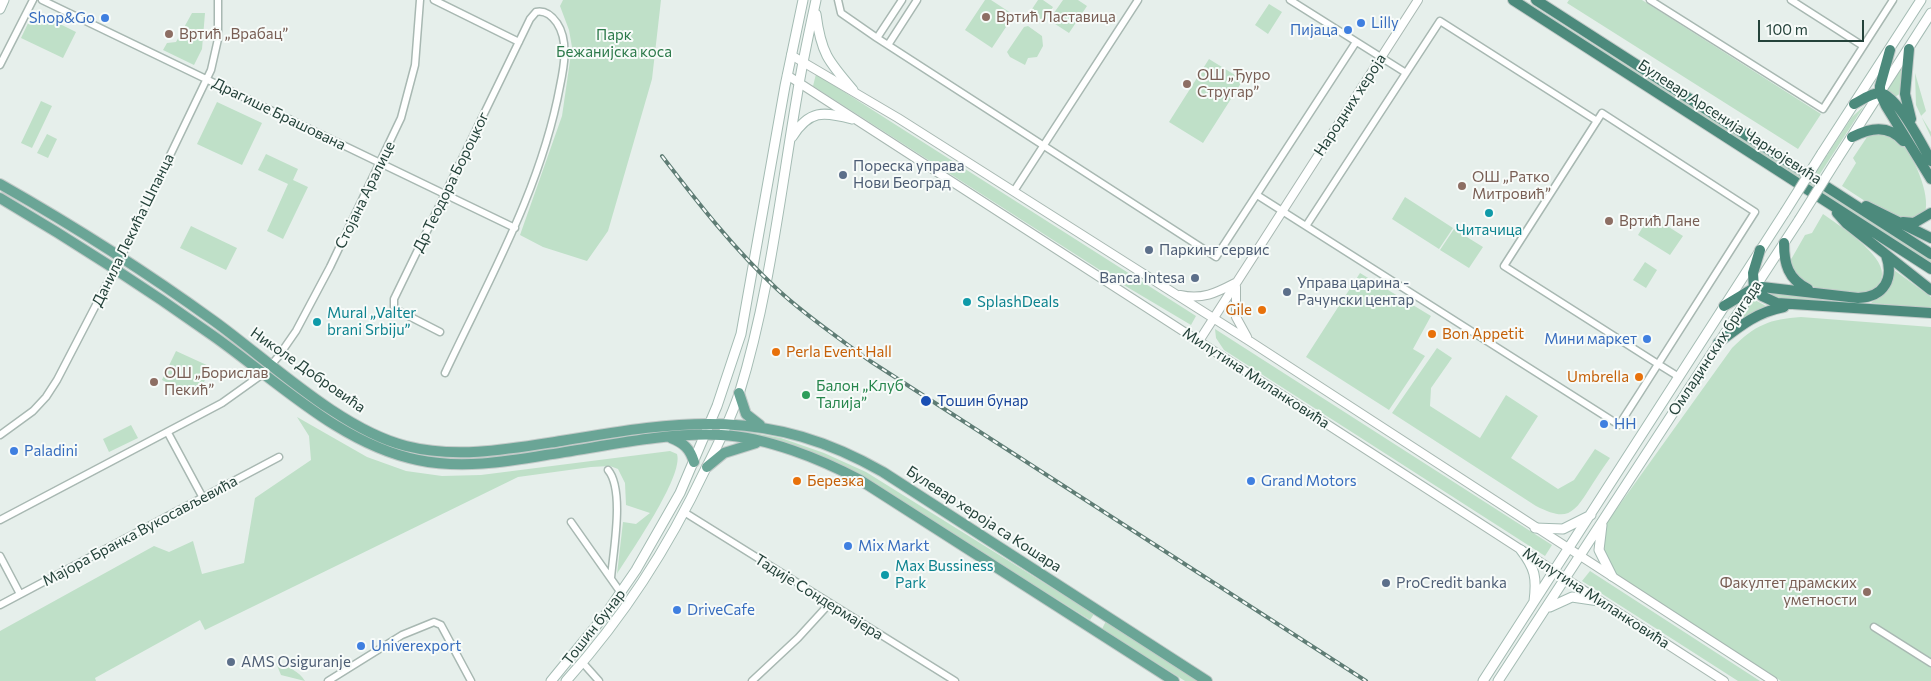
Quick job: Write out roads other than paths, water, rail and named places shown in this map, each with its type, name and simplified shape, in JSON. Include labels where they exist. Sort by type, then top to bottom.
[{"type":"highway","name":"Булевар Арсенија Чарнојевића","points":[[1513,0],[1931,269]]},
{"type":"highway","name":"Булевар Арсенија Чарнојевића","points":[[1536,0],[1931,254]]},
{"type":"highway","points":[[1909,49],[1905,94],[1909,113],[1920,141]]},
{"type":"highway","points":[[1890,50],[1880,93],[1931,179]]},
{"type":"highway","points":[[1854,104],[1880,93],[1895,101],[1931,160]]},
{"type":"highway","points":[[1852,137],[1869,130],[1883,128],[1895,134],[1914,152]]},
{"type":"highway","points":[[1842,197],[1931,238]]},
{"type":"highway","points":[[1834,208],[1846,223],[1931,290]]},
{"type":"highway","points":[[1899,222],[1914,222],[1931,213]]},
{"type":"highway","points":[[1784,243],[1784,261],[1790,276],[1800,284],[1816,292]]},
{"type":"highway","points":[[1760,250],[1753,273],[1754,288],[1768,300],[1792,305],[1931,312]]},
{"type":"highway","points":[[1724,306],[1754,288],[1780,288],[1858,298],[1877,294],[1886,286],[1890,276],[1886,255]]},
{"type":"highway","points":[[1718,342],[1764,312],[1792,305]]},
{"type":"main road","points":[[0,8],[4,0]]},
{"type":"main road","name":"Тошин бунар","points":[[551,681],[621,593],[662,527],[711,423],[741,334],[787,75],[803,0]]},
{"type":"main road","name":"Омладинских бригада","points":[[1483,681],[1921,1]]},
{"type":"main road","points":[[815,3],[823,50],[833,67],[853,90]]},
{"type":"main road","name":"Тошин бунар","points":[[566,681],[583,663],[646,577],[684,512],[728,423],[754,336],[766,279],[799,83],[815,3]]},
{"type":"main road","name":"Омладинских бригада","points":[[1498,681],[1799,220],[1931,13]]},
{"type":"main road","points":[[789,142],[805,120],[813,116],[829,114],[852,119]]},
{"type":"main road","name":"Николе Добровића","points":[[0,184],[121,257],[215,322],[321,402],[365,429],[398,444],[424,450],[484,452],[652,427],[728,423]]},
{"type":"main road","name":"Николе Добровића","points":[[0,198],[116,268],[355,436],[385,450],[427,462],[465,464],[502,462],[670,438],[705,435]]},
{"type":"main road","points":[[738,394],[746,414],[763,427]]},
{"type":"main road","name":"Булевар хероја са Кошара","points":[[728,423],[763,427],[821,442],[868,464],[1207,681]]},
{"type":"main road","points":[[705,435],[723,435],[811,456],[860,480],[1174,681]]},
{"type":"main road","points":[[670,438],[680,441],[688,448],[694,462]]},
{"type":"main road","points":[[707,467],[732,449],[760,443]]},
{"type":"main road","points":[[1535,528],[1563,529],[1591,514]]},
{"type":"main road","points":[[1602,521],[1600,550],[1612,576]]},
{"type":"main road","points":[[1521,550],[1534,568],[1533,603]]},
{"type":"main road","points":[[1545,610],[1572,597],[1599,601]]},
{"type":"main road","points":[[1088,626],[1096,619],[1098,610]]},
{"type":"main road","points":[[1098,632],[1100,623],[1108,617]]},
{"type":"street","points":[[0,65],[32,0]]},
{"type":"street","name":"Драгише Брашована","points":[[42,0],[516,228]]},
{"type":"street","name":"Данила Лекића Шпанца","points":[[0,435],[26,417],[46,397],[72,353],[116,268],[207,80],[217,47],[218,0]]},
{"type":"street","name":"Стојана Аралице","points":[[0,520],[222,403],[264,373],[272,365],[296,331],[381,163],[401,118],[416,54],[420,0]]},
{"type":"street","points":[[434,0],[519,42]]},
{"type":"street","points":[[838,0],[840,13],[1044,146]]},
{"type":"street","points":[[877,38],[902,0]]},
{"type":"street","points":[[888,45],[916,0]]},
{"type":"street","points":[[1014,192],[1138,0]]},
{"type":"street","points":[[1290,0],[1406,73]]},
{"type":"street","name":"Народних хероја","points":[[1199,341],[1418,0]]},
{"type":"street","points":[[1650,0],[1823,109],[1893,0]]},
{"type":"street","points":[[1791,0],[1863,46]]},
{"type":"street","name":"Др Теодора Бороцког","points":[[440,332],[397,310],[394,301],[444,194],[530,19],[536,12],[549,14],[559,25],[564,37],[564,61],[551,131],[532,189],[516,228]]},
{"type":"street","name":"Народних хероја","points":[[1306,226],[1440,21],[1597,121]]},
{"type":"street","name":"Народних хероја","points":[[1044,146],[1216,257],[1359,43]]},
{"type":"street","name":"Милутина Миланковића","points":[[791,55],[853,90],[1214,318],[1773,681]]},
{"type":"street","name":"Милутина Миланковића","points":[[787,75],[852,119],[1724,681]]},
{"type":"street","points":[[1257,194],[1619,424],[1755,212],[1602,113],[1597,121]]},
{"type":"street","name":"Омладинских бригада","points":[[1597,121],[1504,266],[1679,377]]},
{"type":"street","points":[[445,373],[516,228]]},
{"type":"street","points":[[1173,293],[1196,298],[1208,297],[1236,283]]},
{"type":"street","points":[[1236,283],[1234,305],[1236,317],[1243,333],[1250,342]]},
{"type":"street","points":[[168,433],[203,498]]},
{"type":"street","name":"Мајора Бранка Вукосављевића","points":[[0,605],[279,457]]},
{"type":"street","points":[[608,470],[615,482],[616,499],[611,578]]},
{"type":"street","name":"Тадије Сондермајера","points":[[684,512],[955,681]]},
{"type":"street","points":[[571,522],[621,593]]},
{"type":"street","points":[[0,556],[20,594]]},
{"type":"street","points":[[752,681],[798,638],[830,603]]},
{"type":"street","points":[[328,681],[402,635],[434,622],[441,625],[471,681]]},
{"type":"street","points":[[1874,627],[1931,663]]},
{"type":"street","points":[[583,663],[599,681]]},
{"type":"railway","points":[[662,156],[731,242],[761,274],[823,327],[870,361],[1366,681]]},
{"type":"place","name":"Вртић Ластавица","points":[[986,17]]},
{"type":"place","name":"Shop&Go","points":[[105,18]]},
{"type":"place","name":"Lilly","points":[[1361,23]]},
{"type":"place","name":"Пијаца","points":[[1348,30]]},
{"type":"place","name":"Вртић „Врабац”","points":[[169,34]]},
{"type":"place","name":"ОШ „Ђуро Стругар”","points":[[1187,84]]},
{"type":"place","name":"Пореска управа Нови Београд","points":[[843,175]]},
{"type":"place","name":"ОШ „Ратко Митровић”","points":[[1462,186]]},
{"type":"place","name":"Читачица","points":[[1489,213]]},
{"type":"place","name":"Вртић Лане","points":[[1609,221]]},
{"type":"place","name":"Паркинг сервис","points":[[1149,250]]},
{"type":"place","name":"Banca Intesa","points":[[1195,278]]},
{"type":"place","name":"Управа царина - Рачунски центар","points":[[1287,292]]},
{"type":"place","name":"SplashDeals","points":[[967,302]]},
{"type":"place","name":"Gile","points":[[1262,310]]},
{"type":"place","name":"Mural „Valter brani Srbiju”","points":[[317,322]]},
{"type":"place","name":"Bon Appetit","points":[[1432,334]]},
{"type":"place","name":"Мини маркет","points":[[1647,339]]},
{"type":"place","name":"Perla Event Hall","points":[[776,352]]},
{"type":"place","name":"Umbrella","points":[[1639,377]]},
{"type":"place","name":"ОШ „Борислав Пекић”","points":[[154,382]]},
{"type":"place","name":"Балон „Клуб Талија”","points":[[806,395]]},
{"type":"place","name":"Тошин бунар","points":[[926,401]]},
{"type":"place","name":"НН","points":[[1604,424]]},
{"type":"place","name":"Paladini","points":[[14,451]]},
{"type":"place","name":"Березка","points":[[797,481]]},
{"type":"place","name":"Grand Motors","points":[[1251,481]]},
{"type":"place","name":"Mix Markt","points":[[848,546]]},
{"type":"place","name":"Max Bussiness Park","points":[[885,575]]},
{"type":"place","name":"ProCredit banka","points":[[1386,583]]},
{"type":"place","name":"Факултет драмских уметности","points":[[1867,592]]},
{"type":"place","name":"DriveCafe","points":[[677,610]]},
{"type":"place","name":"Univerexport","points":[[361,646]]},
{"type":"place","name":"AMS Osiguranje","points":[[231,662]]},
{"type":"park label","name":"Парк Бежанијска коса","points":[[614,44]]}]
